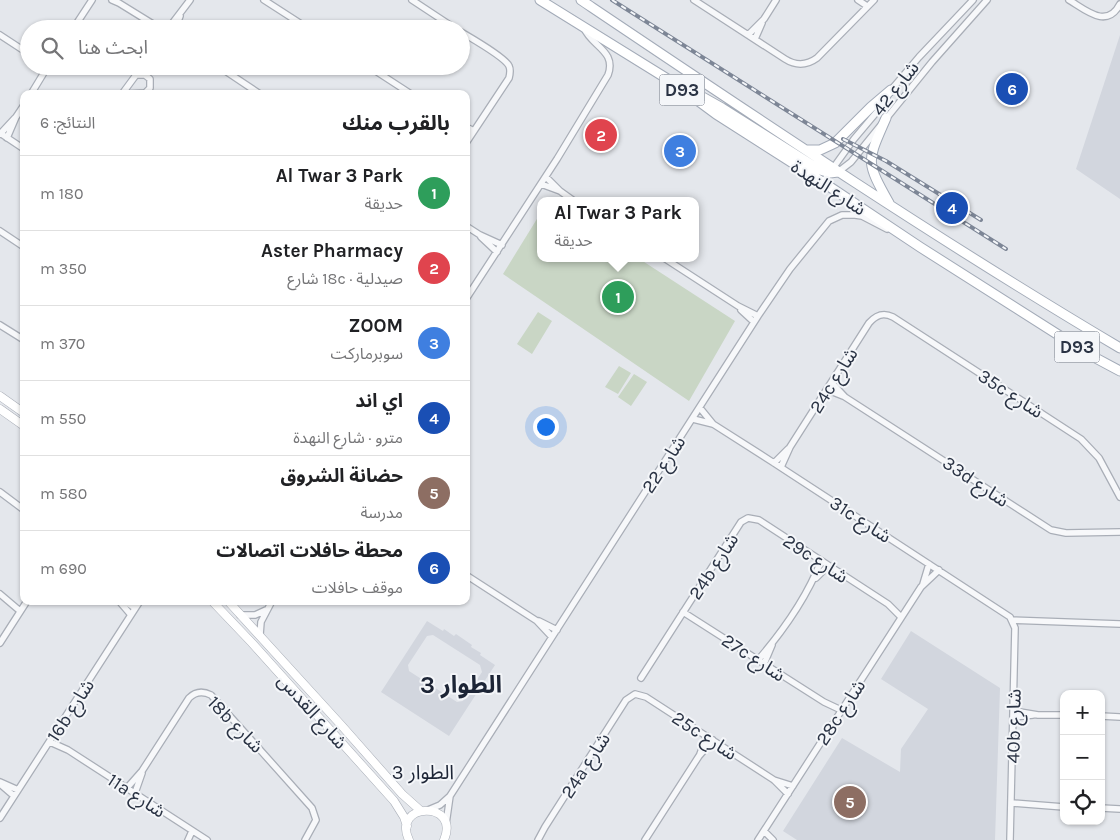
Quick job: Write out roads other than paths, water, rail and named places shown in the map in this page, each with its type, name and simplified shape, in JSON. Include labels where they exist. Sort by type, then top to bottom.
[{"type":"main road","name":"شارع النهدة","points":[[540,0],[674,83],[712,111],[824,182],[920,247],[1090,355],[1120,371]]},
{"type":"main road","name":"شارع النهدة","points":[[580,0],[834,171],[1046,304],[1120,348]]},
{"type":"main road","points":[[674,83],[712,102],[816,168],[834,171]]},
{"type":"main road","points":[[803,149],[820,150],[835,143],[871,106],[891,90]]},
{"type":"main road","points":[[886,118],[873,148],[871,165],[876,180],[890,205]]},
{"type":"main road","points":[[0,396],[20,410]]},
{"type":"main road","points":[[0,409],[20,423]]},
{"type":"main road","name":"شارع القدس","points":[[216,605],[290,684],[394,801],[404,817],[407,834]]},
{"type":"main road","name":"شارع القدس","points":[[232,605],[402,794],[425,810],[440,815],[446,835]]},
{"type":"main road","points":[[407,834],[412,816],[425,810]]},
{"type":"street","points":[[79,20],[92,0]]},
{"type":"street","points":[[112,0],[118,1],[146,20]]},
{"type":"street","points":[[176,20],[190,0]]},
{"type":"street","points":[[264,0],[295,20]]},
{"type":"street","points":[[412,0],[442,20]]},
{"type":"street","points":[[695,0],[790,62],[801,65],[817,58],[874,0]]},
{"type":"street","points":[[755,39],[764,19],[776,0]]},
{"type":"street","points":[[858,0],[867,6]]},
{"type":"street","name":"شارع 42","points":[[824,182],[834,171],[854,139],[881,107],[891,90],[973,0]]},
{"type":"street","name":"شارع 42","points":[[834,171],[851,162],[932,62],[987,0]]},
{"type":"street","points":[[1069,0],[1089,12],[1106,17],[1112,15],[1120,4]]},
{"type":"street","points":[[179,20],[181,14]]},
{"type":"street","points":[[748,35],[764,19]]},
{"type":"street","points":[[470,293],[546,177],[608,75],[610,63],[605,51],[590,38],[584,26]]},
{"type":"street","points":[[0,35],[20,48]]},
{"type":"street","points":[[470,38],[503,59],[510,66],[509,78],[470,135]]},
{"type":"street","points":[[33,90],[41,75]]},
{"type":"street","points":[[124,90],[130,80],[136,75]]},
{"type":"street","points":[[145,75],[150,79],[151,85],[147,90]]},
{"type":"street","points":[[232,75],[254,90]]},
{"type":"street","points":[[382,75],[404,90]]},
{"type":"street","points":[[20,111],[0,134],[20,146]]},
{"type":"street","points":[[7,138],[16,117]]},
{"type":"street","points":[[470,128],[474,130]]},
{"type":"street","points":[[546,177],[568,197]]},
{"type":"street","points":[[541,184],[560,191]]},
{"type":"street","name":"شارع 22","points":[[425,810],[440,805],[450,796],[756,319],[824,226],[829,221],[842,215],[862,216],[920,247]]},
{"type":"street","points":[[470,229],[502,245]]},
{"type":"street","points":[[0,231],[20,244]]},
{"type":"street","points":[[480,235],[497,252]]},
{"type":"street","points":[[670,262],[756,319]]},
{"type":"street","name":"35c شارع","points":[[879,315],[884,314],[893,317],[1081,439],[1099,458],[1120,497]]},
{"type":"street","name":"24c شارع","points":[[781,467],[790,447],[869,323],[879,315]]},
{"type":"street","points":[[0,325],[20,338]]},
{"type":"street","name":"33d شارع","points":[[832,383],[845,397]]},
{"type":"street","name":"33d شارع","points":[[828,390],[845,397],[1052,530],[1066,532],[1119,532]]},
{"type":"street","name":"31c شارع","points":[[700,408],[713,424]]},
{"type":"street","name":"31c شارع","points":[[693,419],[713,424],[1008,615]]},
{"type":"street","name":"24c شارع","points":[[774,462],[790,447]]},
{"type":"street","points":[[0,492],[20,507]]},
{"type":"street","name":"29c شارع","points":[[744,520],[751,518],[759,520],[888,604],[901,617]]},
{"type":"street","name":"24b شارع","points":[[641,678],[744,520]]},
{"type":"street","points":[[761,662],[813,581],[821,561]]},
{"type":"street","name":"28c شارع","points":[[923,584],[929,564]]},
{"type":"street","points":[[813,581],[828,566]]},
{"type":"street","name":"28c شارع","points":[[758,840],[923,584],[939,570]]},
{"type":"street","points":[[470,578],[537,621],[557,630]]},
{"type":"street","points":[[2,595],[20,604]]},
{"type":"street","name":"29c شارع","points":[[888,604],[906,610]]},
{"type":"street","points":[[122,605],[131,615]]},
{"type":"street","points":[[130,605],[135,608]]},
{"type":"street","name":"16b شارع","points":[[0,818],[137,605]]},
{"type":"street","points":[[260,635],[261,622],[270,605]]},
{"type":"street","points":[[0,643],[24,606]]},
{"type":"street","points":[[240,614],[254,615],[267,609]]},
{"type":"street","name":"27c شارع","points":[[684,612],[839,713]]},
{"type":"street","name":"40b شارع","points":[[1008,615],[1015,628],[1010,840]]},
{"type":"street","points":[[1012,620],[1120,624]]},
{"type":"street","points":[[537,621],[552,637]]},
{"type":"street","points":[[1015,628],[1033,622]]},
{"type":"street","name":"18b شارع","points":[[128,788],[142,771],[190,698],[197,693],[207,693],[211,695],[312,808],[316,820],[305,840]]},
{"type":"street","name":"25c شارع","points":[[635,694],[642,695],[707,736],[774,780],[788,794]]},
{"type":"street","name":"24a شارع","points":[[538,840],[544,827],[626,700],[635,694]]},
{"type":"street","points":[[1014,714],[1060,715]]},
{"type":"street","points":[[1105,716],[1120,717]]},
{"type":"street","points":[[699,756],[707,736]]},
{"type":"street","name":"11a شارع","points":[[51,739],[192,831],[197,838],[207,840]]},
{"type":"street","points":[[645,840],[699,756],[713,740]]},
{"type":"street","name":"18b شارع","points":[[135,793],[142,771]]},
{"type":"street","name":"25c شارع","points":[[774,780],[793,786]]},
{"type":"street","points":[[0,783],[16,793]]},
{"type":"street","name":"شارع 22","points":[[446,835],[450,796]]},
{"type":"street","points":[[1012,806],[1060,807]]},
{"type":"street","points":[[1105,808],[1120,809]]},
{"type":"street","points":[[188,840],[192,831]]},
{"type":"street","points":[[764,831],[773,840]]},
{"type":"railway","points":[[612,0],[1006,249]]},
{"type":"railway","points":[[843,139],[886,161],[981,220]]},
{"type":"place","name":"محطة حافلات اتصالات","points":[[1012,89]]},
{"type":"place","name":"Aster Pharmacy","points":[[601,135]]},
{"type":"place","name":"ZOOM","points":[[680,151]]},
{"type":"place","name":"اي اند","points":[[952,208]]},
{"type":"place","name":"Al Twar 3 Park","points":[[618,297]]},
{"type":"place","name":"حضانة الشروق","points":[[850,802]]},
{"type":"district","name":"الطوار 3","points":[[461,685]]},
{"type":"district","name":"الطوار 3","points":[[423,772]]}]
